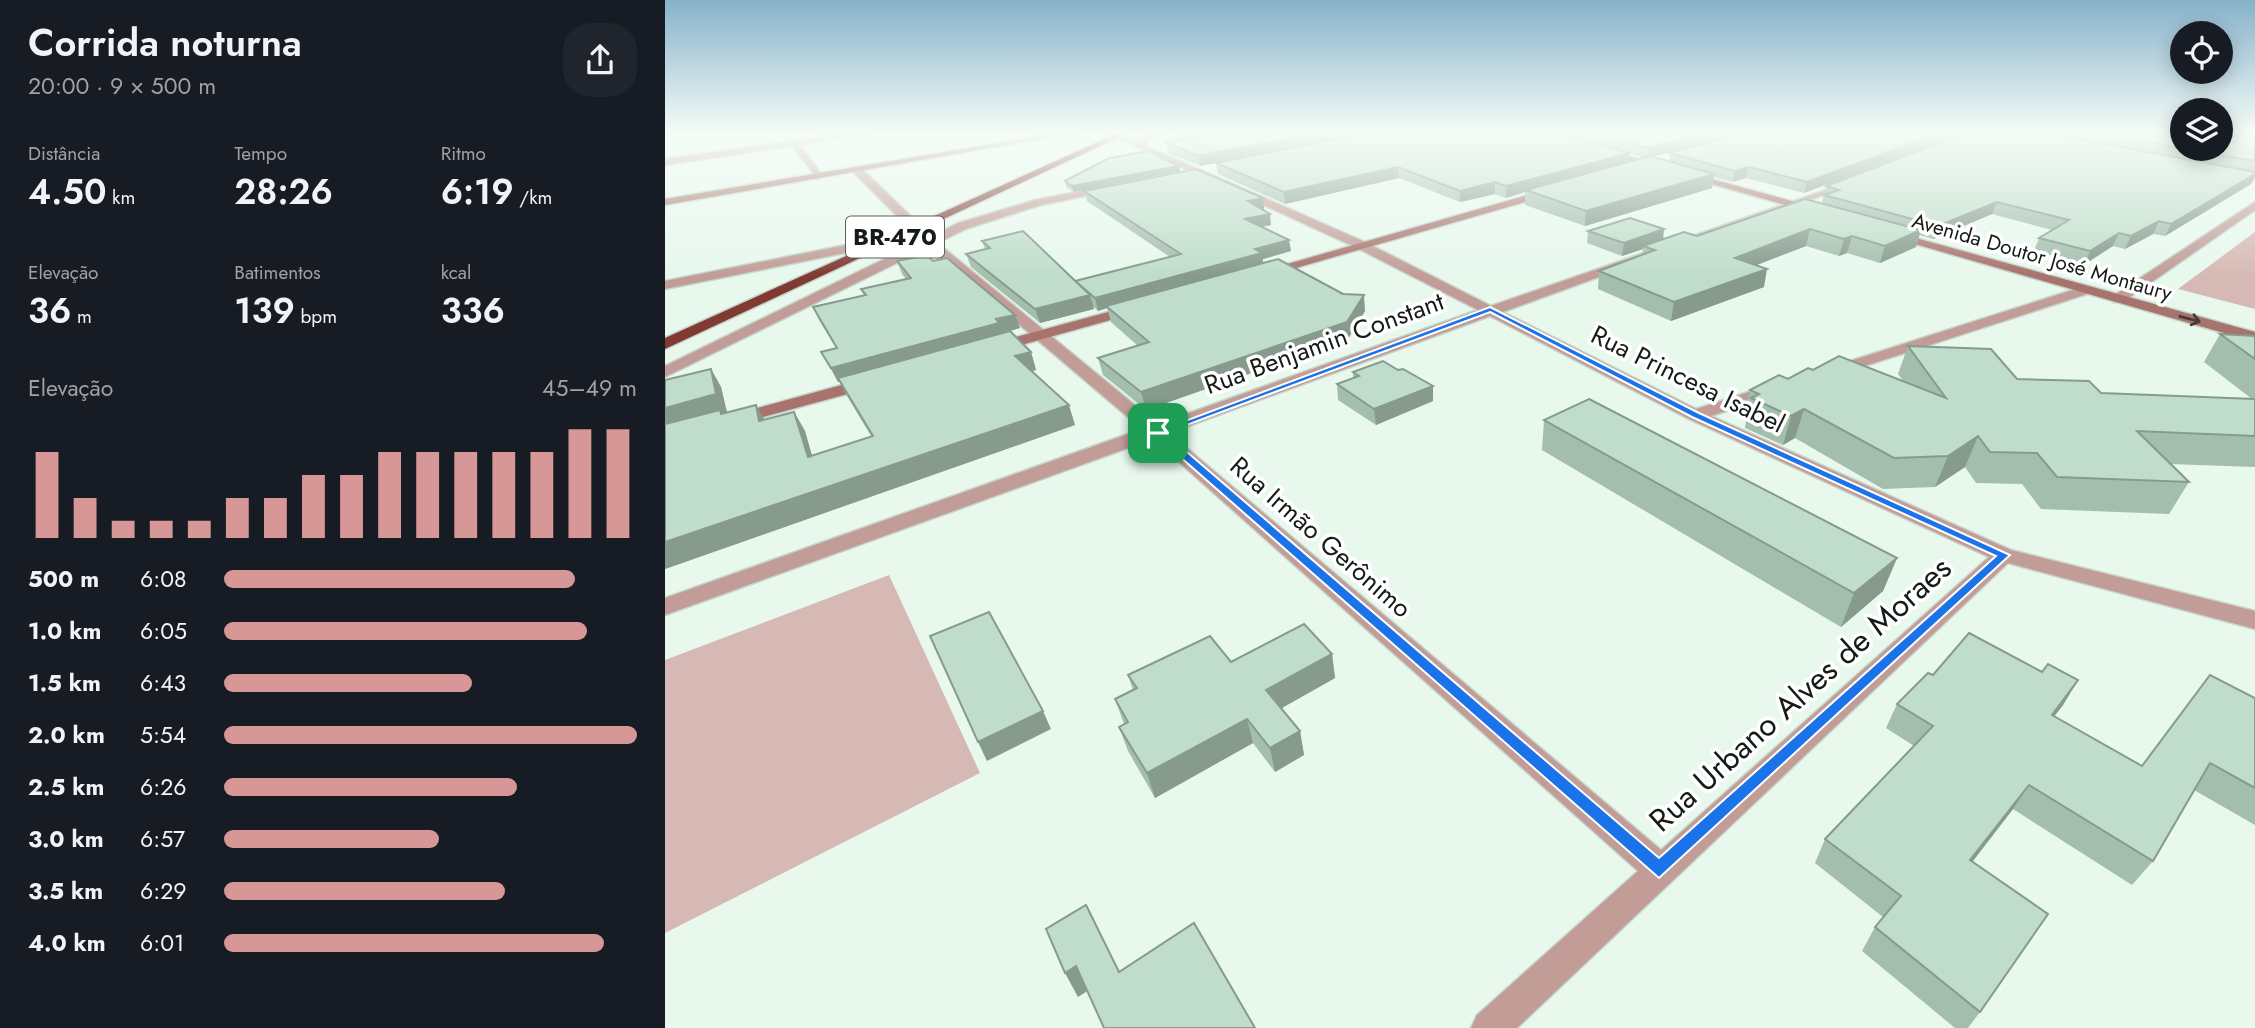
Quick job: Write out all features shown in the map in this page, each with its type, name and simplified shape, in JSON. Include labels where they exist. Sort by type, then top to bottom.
[{"type":"highway","name":"BR-470","points":[[665,344],[915,227],[1026,180]]},
{"type":"street","points":[[665,202],[795,180]]},
{"type":"street","points":[[867,180],[915,227]]},
{"type":"street","name":"Rua Princesa Isabel","points":[[1207,180],[1361,245],[1695,415],[2004,555],[2255,620]]},
{"type":"street","points":[[1711,180],[1771,206],[1843,180]]},
{"type":"street","points":[[1730,180],[1833,211],[1807,198]]},
{"type":"street","points":[[1793,200],[1807,198],[1845,180]]},
{"type":"street","points":[[1253,275],[1571,186]]},
{"type":"street","points":[[665,372],[962,226],[1039,202],[1117,187]]},
{"type":"street","points":[[2118,299],[2255,205]]},
{"type":"street","name":"Rua Benjamin Constant","points":[[665,607],[1158,433],[1771,206]]},
{"type":"street","name":"Avenida Doutor José Montaury","points":[[1885,220],[2218,312]]},
{"type":"street","name":"Avenida Doutor José Montaury","points":[[1872,228],[2255,337]]},
{"type":"street","points":[[665,285],[886,241]]},
{"type":"street","name":"Rua Irmão Gerônimo","points":[[941,252],[1158,433],[1659,869]]},
{"type":"street","points":[[1814,377],[2085,290]]},
{"type":"street","points":[[972,354],[1146,305]]},
{"type":"street","points":[[718,424],[892,376]]},
{"type":"street","points":[[1695,415],[1787,386]]},
{"type":"street","name":"Rua Urbano Alves de Moraes","points":[[1490,1028],[1659,869],[2004,555]]},
{"type":"shaded area","points":[[2255,232],[2255,309],[2178,289]]},
{"type":"shaded area","points":[[889,575],[980,773],[665,933],[665,660]]},
{"type":"building","points":[[1067,180],[1104,180],[1072,186],[1065,181]]},
{"type":"building","points":[[1140,180],[1221,180],[1263,198],[1248,201],[1270,214],[1245,219],[1289,240],[1255,249],[1262,253],[1095,298],[1075,281],[1181,254],[1084,191]]},
{"type":"building","points":[[1256,180],[1339,180],[1284,192]]},
{"type":"building","points":[[1432,180],[1529,180],[1506,186],[1495,182],[1460,191]]},
{"type":"building","points":[[1563,180],[1693,180],[1586,211],[1526,190]]},
{"type":"building","points":[[1842,180],[2245,180],[2171,224],[2159,221],[2131,236],[2119,233],[2090,251],[2039,238],[2069,220],[1997,202],[1938,226],[1824,195],[1839,190],[1826,186]]},
{"type":"building","points":[[1805,199],[1921,230],[1885,246],[1852,236],[1844,239],[1810,229],[1735,258],[1767,269],[1674,302],[1599,271],[1655,250],[1643,246],[1684,232],[1697,236]]},
{"type":"building","points":[[1630,218],[1664,229],[1624,243],[1588,231]]},
{"type":"building","points":[[1023,231],[1090,295],[1035,309],[966,254],[990,248],[982,241]]},
{"type":"building","points":[[927,255],[933,261],[947,258],[1015,315],[996,319],[999,323],[831,368],[821,352],[837,348],[813,307],[866,295],[861,289],[911,278],[897,261]]},
{"type":"building","points":[[1278,259],[1343,294],[1364,295],[1347,322],[1141,392],[1098,358],[1149,342],[1106,306]]},
{"type":"building","points":[[1010,331],[1031,352],[1015,356],[1069,405],[665,542],[665,424],[720,410],[721,414],[756,405],[759,421],[794,412],[808,457],[873,436],[838,378]]},
{"type":"building","points":[[2220,334],[2255,336],[2255,359]]},
{"type":"building","points":[[1908,346],[1991,349],[2017,379],[2089,381],[2101,393],[2255,399],[2255,436],[2137,431],[2189,482],[2057,477],[2037,453],[1990,452],[1978,436],[1948,456],[1894,458],[1804,409],[1791,416],[1751,398],[1759,394],[1750,390],[1779,375],[1788,379],[1839,356],[1946,398]]},
{"type":"building","points":[[1383,361],[1433,386],[1374,409],[1337,384],[1359,376],[1353,372]]},
{"type":"building","points":[[711,369],[716,394],[665,408],[665,380]]},
{"type":"building","points":[[1589,399],[1897,558],[1854,593],[1544,420]]},
{"type":"building","points":[[989,612],[1043,711],[978,742],[930,636]]},
{"type":"building","points":[[1304,624],[1332,654],[1266,690],[1300,731],[1270,748],[1247,719],[1147,773],[1119,727],[1128,722],[1115,699],[1137,688],[1128,675],[1210,636],[1231,662]]},
{"type":"building","points":[[1969,633],[2042,672],[2048,664],[2078,680],[2052,715],[2142,766],[2210,675],[2255,698],[2255,788],[2210,763],[2153,861],[2029,785],[1970,860],[2048,914],[1980,1012],[1875,927],[1901,896],[1825,839],[1933,726],[1897,704],[1928,673],[1933,675]]},
{"type":"building","points":[[1086,905],[1119,972],[1194,923],[1255,1028],[1104,1028],[1076,966],[1065,973],[1046,929]]},
{"type":"route","points":[[1490,309],[1695,415],[2004,555],[1659,869],[1158,433],[1490,309]]}]
